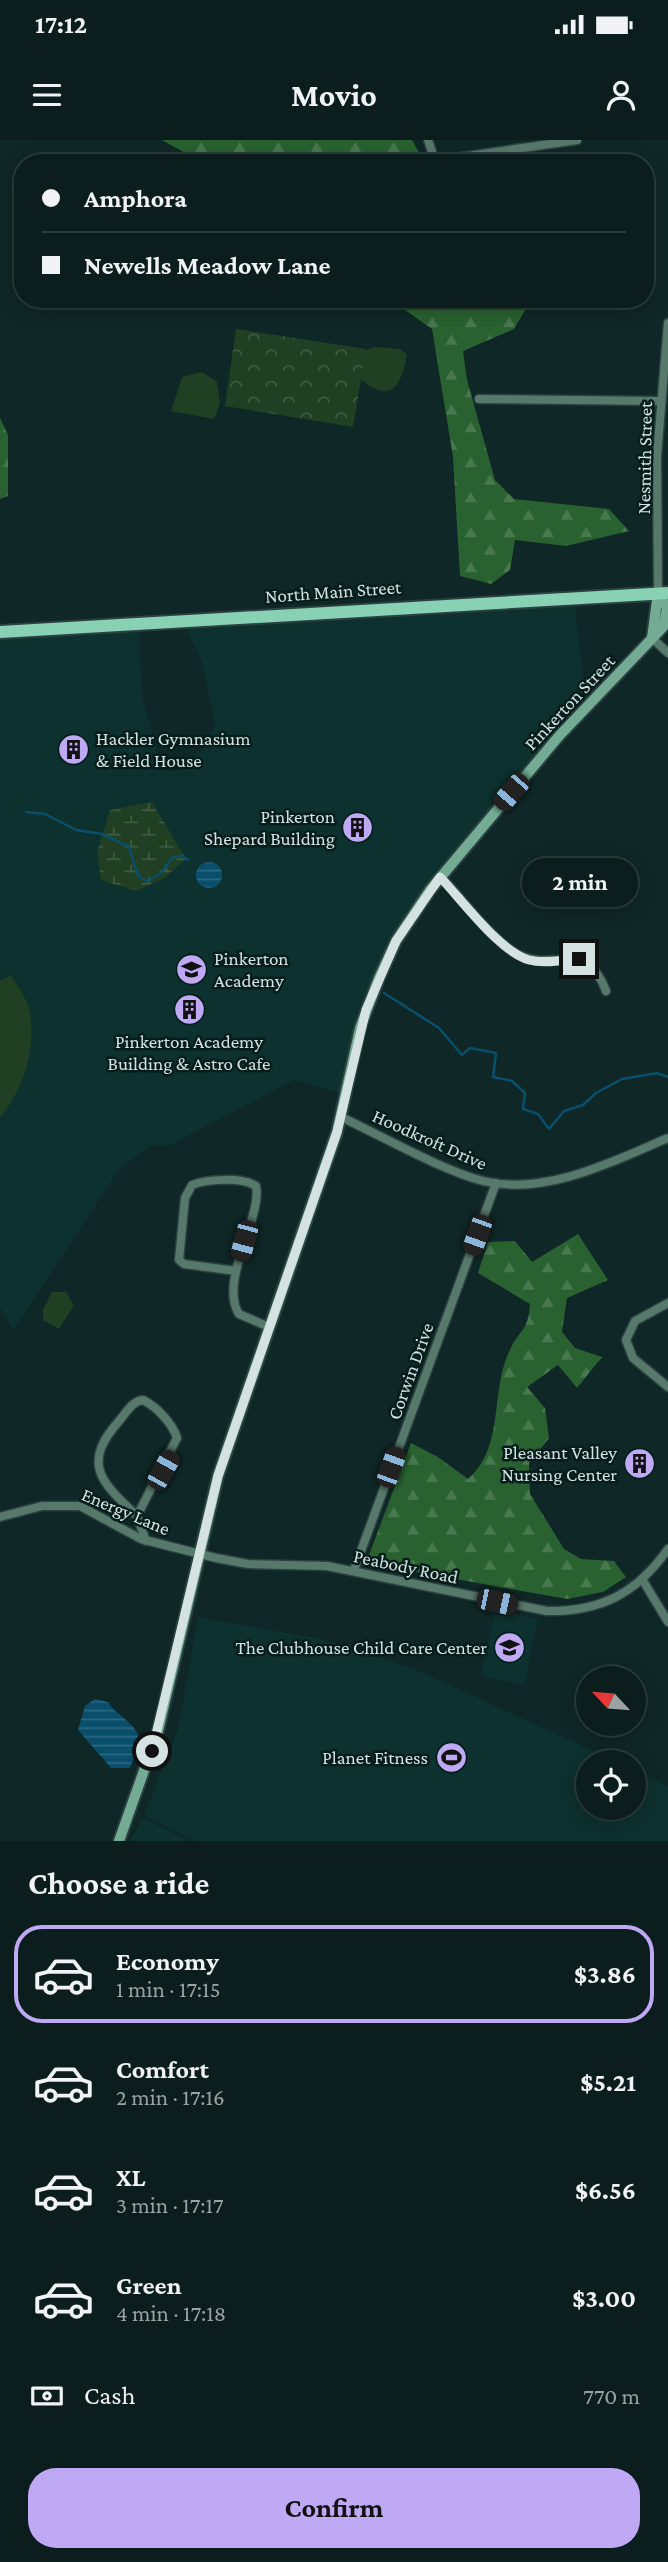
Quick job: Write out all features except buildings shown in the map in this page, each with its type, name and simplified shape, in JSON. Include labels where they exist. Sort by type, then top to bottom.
[{"type":"main road","name":"North Main Street","points":[[0,632],[663,593]]},
{"type":"street","points":[[484,154],[577,140]]},
{"type":"street","name":"Nesmith Street","points":[[663,593],[659,401],[668,323]]},
{"type":"street","points":[[479,399],[659,401]]},
{"type":"street","name":"Pinkerton Street","points":[[119,1841],[158,1731],[218,1476],[341,1116],[355,1048],[371,995],[407,923],[440,877],[559,736],[652,638],[667,618],[663,593]]},
{"type":"street","points":[[652,638],[668,653]]},
{"type":"street","points":[[440,877],[510,950],[530,960],[579,959],[592,965],[606,991]]},
{"type":"street","name":"Hoodkroft Drive","points":[[341,1116],[461,1173],[496,1183],[531,1184],[561,1178],[668,1138]]},
{"type":"street","points":[[236,1271],[184,1264],[179,1260],[185,1198],[192,1185],[201,1182],[247,1182],[256,1186],[258,1191],[236,1271],[237,1311],[269,1327]]},
{"type":"street","name":"Corwin Drive","points":[[354,1570],[496,1183]]},
{"type":"street","points":[[668,1304],[635,1321],[626,1340],[633,1358],[668,1387]]},
{"type":"street","points":[[137,1516],[177,1438],[173,1428],[153,1406],[143,1400],[135,1402],[106,1436],[97,1457],[100,1469],[111,1488],[137,1516],[146,1541]]},
{"type":"street","name":"Energy Lane","points":[[0,1517],[42,1506],[80,1506],[146,1541],[199,1554]]},
{"type":"street","name":"Peabody Road","points":[[199,1554],[248,1564],[297,1563],[354,1570],[520,1607],[555,1611],[597,1606],[642,1579],[668,1549]]},
{"type":"street","points":[[642,1579],[668,1622]]},
{"type":"shaded area","name":"Pinkerton Academy","points":[[574,596],[586,706],[430,890],[379,978],[346,1095],[294,1080],[170,1145],[152,1145],[120,1168],[13,1331],[0,1307],[0,631],[139,623],[142,697],[162,768],[174,772],[205,748],[215,725],[202,662],[182,620]]},
{"type":"shaded area","name":"The Clubhouse Child Care Center","points":[[495,1610],[538,1619],[524,1685],[481,1676]]},
{"type":"shaded area","points":[[198,1617],[322,1639],[417,1670],[591,1750],[576,1750],[576,1820],[646,1820],[646,1776],[668,1786],[668,1841],[194,1841],[144,1816],[178,1729]]},
{"type":"shaded area","points":[[143,1818],[189,1841],[130,1841]]},
{"type":"green space","points":[[162,140],[412,140],[420,154],[187,154]]},
{"type":"green space","points":[[403,308],[526,308],[514,329],[463,351],[467,380],[495,480],[514,499],[609,509],[629,531],[566,546],[515,540],[510,570],[491,584],[460,576],[453,457],[432,329]]},
{"type":"green space","points":[[236,329],[366,349],[353,427],[225,406]]},
{"type":"green space","points":[[375,347],[400,349],[407,354],[398,382],[387,391],[371,387],[361,379],[364,351]]},
{"type":"green space","points":[[202,372],[217,382],[220,403],[214,419],[171,411],[182,377]]},
{"type":"green space","points":[[0,418],[8,435],[8,496],[0,499]]},
{"type":"green space","points":[[152,802],[186,859],[164,878],[136,891],[101,880],[97,852],[110,810]]},
{"type":"green space","points":[[11,975],[28,1005],[32,1037],[22,1081],[0,1118],[0,981]]},
{"type":"green space","points":[[578,1234],[608,1280],[567,1298],[562,1332],[575,1348],[602,1357],[577,1388],[558,1365],[527,1387],[545,1408],[549,1438],[529,1463],[530,1494],[564,1549],[581,1559],[614,1561],[626,1577],[603,1592],[567,1599],[366,1563],[411,1443],[438,1457],[468,1479],[480,1466],[487,1451],[503,1368],[509,1352],[525,1326],[530,1304],[478,1273],[488,1242],[515,1241],[532,1262]]},
{"type":"green space","points":[[52,1292],[66,1292],[74,1305],[59,1329],[43,1320],[43,1310]]},
{"type":"water","points":[[209,862],[218,866],[222,875],[218,884],[209,888],[200,884],[196,875],[200,866]]},
{"type":"water","points":[[95,1699],[108,1702],[136,1730],[138,1748],[130,1768],[111,1768],[78,1730],[85,1706]]},
{"type":"waterway","points":[[26,812],[45,814],[76,830],[102,834],[129,847],[138,876],[147,881],[161,873],[172,858],[181,856],[188,860]]},
{"type":"waterway","points":[[384,993],[439,1028],[462,1055],[470,1048],[496,1053],[493,1077],[512,1081],[525,1093],[523,1109],[538,1114],[549,1129],[564,1111],[583,1105],[596,1093],[622,1079],[657,1073],[668,1077]]},
{"type":"place","name":"Hackler Gymnasium & Field House","points":[[73,749]]},
{"type":"place","name":"Pinkerton Shepard Building","points":[[358,827]]},
{"type":"place","name":"Pinkerton Academy","points":[[191,969]]},
{"type":"place","name":"Pinkerton Academy Building & Astro Cafe","points":[[189,1010]]},
{"type":"place","name":"Pleasant Valley Nursing Center","points":[[640,1463]]},
{"type":"place","name":"The Clubhouse Child Care Center","points":[[510,1647]]},
{"type":"place","name":"Planet Fitness","points":[[451,1757]]},
{"type":"route","points":[[152,1751],[218,1476],[337,1132],[360,1028],[396,941],[440,877],[510,950],[521,957],[540,961],[579,959]]}]
